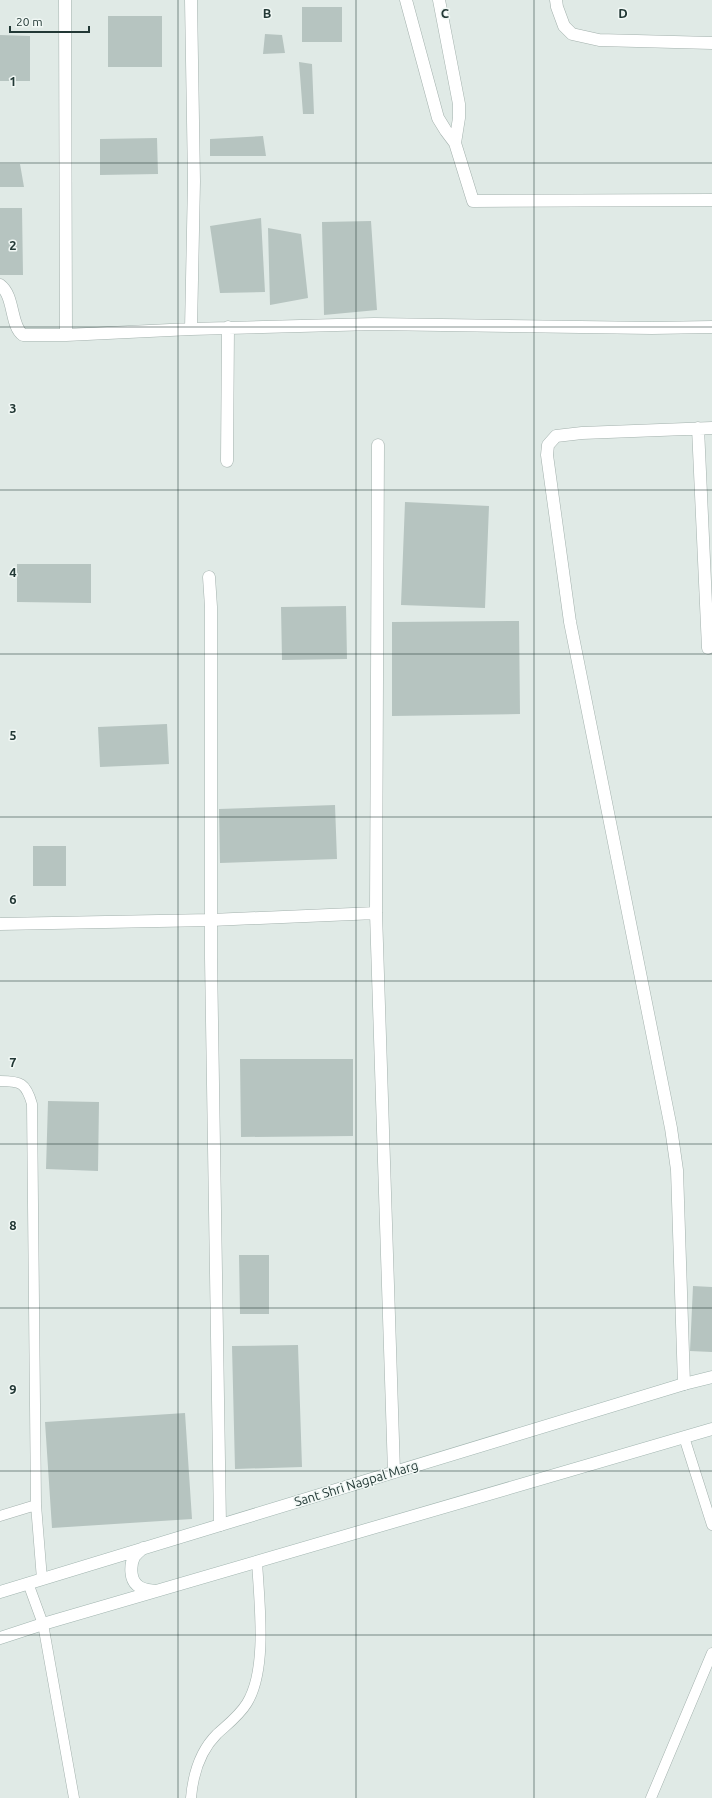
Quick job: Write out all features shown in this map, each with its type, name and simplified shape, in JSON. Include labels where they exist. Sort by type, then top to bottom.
[{"type":"street","points":[[65,0],[66,335]]},
{"type":"street","points":[[191,0],[194,181],[191,329]]},
{"type":"street","points":[[406,0],[438,118],[455,143],[473,201],[712,200]]},
{"type":"street","points":[[439,0],[460,104],[455,143]]},
{"type":"street","points":[[556,0],[564,26],[572,34],[599,40],[712,43]]},
{"type":"street","points":[[0,285],[5,290],[21,334],[24,336],[228,327],[374,324],[652,328],[712,327]]},
{"type":"street","points":[[227,461],[228,327]]},
{"type":"street","points":[[698,428],[708,648]]},
{"type":"street","points":[[684,1384],[677,1170],[664,1092],[570,622],[547,455],[548,445],[556,436],[582,433],[712,428]]},
{"type":"street","points":[[378,445],[376,912],[394,1472]]},
{"type":"street","points":[[209,577],[211,607],[211,920],[220,1525]]},
{"type":"street","points":[[0,924],[211,920],[376,912]]},
{"type":"street","name":"Sant Shri Nagpal Marg","points":[[0,1592],[684,1384],[712,1377]]},
{"type":"street","points":[[0,1638],[43,1624],[712,1429]]},
{"type":"street","points":[[143,1548],[134,1557],[131,1567],[132,1577],[136,1585],[143,1589],[156,1591]]},
{"type":"lane","points":[[0,1081],[21,1083],[28,1090],[32,1104],[36,1505],[42,1579]]},
{"type":"lane","points":[[684,1437],[712,1524]]},
{"type":"lane","points":[[0,1516],[36,1505]]},
{"type":"lane","points":[[191,1798],[192,1786],[206,1747],[232,1722],[247,1703],[256,1682],[260,1647],[258,1561]]},
{"type":"lane","points":[[28,1583],[43,1624],[74,1798]]},
{"type":"lane","points":[[652,1797],[712,1653]]},
{"type":"building","points":[[302,7],[342,7],[342,42],[302,42]]},
{"type":"building","points":[[108,16],[162,16],[162,67],[108,67]]},
{"type":"building","points":[[265,34],[282,35],[285,53],[263,54]]},
{"type":"building","points":[[0,35],[30,36],[30,81],[0,81]]},
{"type":"building","points":[[299,62],[312,64],[314,114],[303,114]]},
{"type":"building","points":[[263,136],[266,156],[210,156],[210,139]]},
{"type":"building","points":[[157,138],[158,174],[100,175],[100,139]]},
{"type":"building","points":[[0,164],[20,164],[24,187],[0,187]]},
{"type":"building","points":[[0,208],[22,208],[23,275],[0,275]]},
{"type":"building","points":[[261,218],[265,292],[220,293],[210,226]]},
{"type":"building","points":[[371,221],[377,310],[324,315],[322,222]]},
{"type":"building","points":[[268,228],[301,234],[308,298],[270,305]]},
{"type":"building","points":[[405,502],[489,506],[485,608],[401,605]]},
{"type":"building","points":[[17,564],[91,564],[91,603],[17,602]]},
{"type":"building","points":[[346,606],[347,659],[282,660],[281,607]]},
{"type":"building","points":[[519,621],[520,714],[392,716],[392,622]]},
{"type":"building","points":[[167,724],[169,764],[100,767],[98,727]]},
{"type":"building","points":[[335,805],[337,859],[220,863],[219,809]]},
{"type":"building","points":[[33,846],[66,846],[66,886],[33,886]]},
{"type":"building","points":[[240,1059],[353,1059],[353,1136],[241,1137]]},
{"type":"building","points":[[48,1101],[99,1102],[98,1171],[46,1169]]},
{"type":"building","points":[[239,1255],[269,1255],[269,1314],[240,1314]]},
{"type":"building","points":[[693,1286],[712,1287],[712,1352],[690,1351]]},
{"type":"building","points":[[298,1345],[302,1467],[235,1469],[232,1346]]},
{"type":"building","points":[[185,1413],[192,1519],[52,1528],[45,1422]]}]
